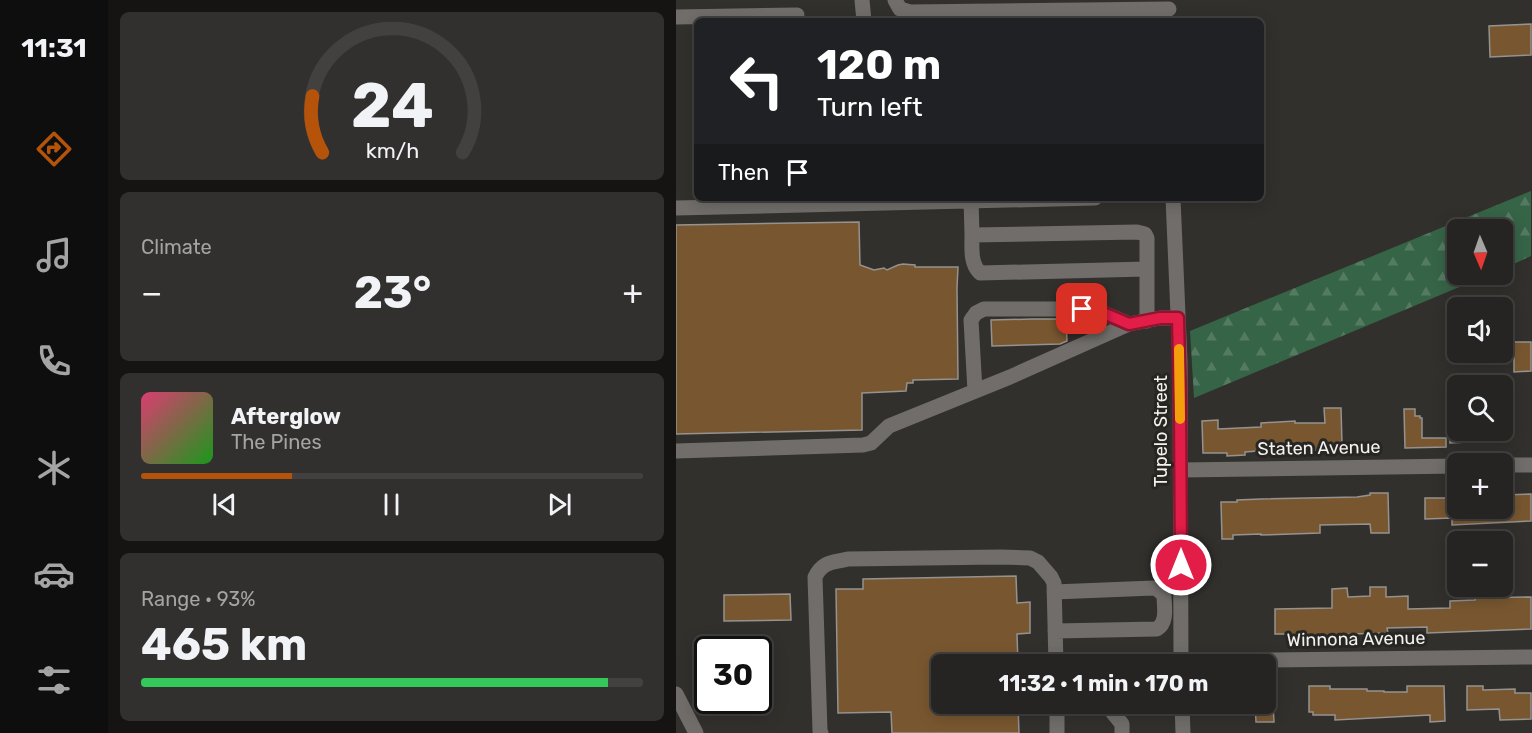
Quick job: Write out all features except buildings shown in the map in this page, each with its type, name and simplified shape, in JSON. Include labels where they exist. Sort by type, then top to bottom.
[{"type":"street","points":[[862,0],[864,18]]},
{"type":"street","points":[[895,0],[905,12],[1169,10]]},
{"type":"street","points":[[676,17],[797,15]]},
{"type":"street","points":[[676,208],[934,201]]},
{"type":"street","points":[[971,201],[973,259],[980,273],[1147,269]]},
{"type":"street","name":"Tupelo Street","points":[[1173,201],[1181,470],[1181,654]]},
{"type":"street","points":[[972,235],[1137,232],[1145,234],[1147,237],[1147,321]]},
{"type":"street","points":[[975,391],[971,320],[976,313],[984,309],[1082,309],[1101,312],[1129,324]]},
{"type":"street","points":[[676,451],[863,445],[871,442],[889,426],[1010,377],[1129,324],[1160,318],[1178,318]]},
{"type":"street","points":[[1513,465],[1531,465]]},
{"type":"street","name":"Staten Avenue","points":[[1181,470],[1447,466]]},
{"type":"street","points":[[821,733],[815,577],[825,564],[848,559],[1030,558],[1038,562],[1054,583],[1056,654]]},
{"type":"street","points":[[1054,591],[1154,588],[1164,596],[1164,621],[1157,629],[1055,631]]},
{"type":"street","name":"Winnona Avenue","points":[[1276,661],[1531,657]]},
{"type":"street","points":[[676,694],[696,733]]},
{"type":"street","points":[[1057,714],[1057,733]]},
{"type":"street","points":[[1114,714],[1122,724],[1122,733]]},
{"type":"street","points":[[1182,714],[1183,733]]},
{"type":"green space","points":[[1531,191],[1531,256],[1513,264],[1513,219],[1463,219]]},
{"type":"green space","points":[[1447,225],[1447,285],[1464,285],[1194,398],[1190,331]]},
{"type":"slow traffic","points":[[1179,349],[1180,419]]},
{"type":"route","points":[[1082,309],[1101,312],[1129,324],[1160,318],[1178,318],[1181,565]]}]
